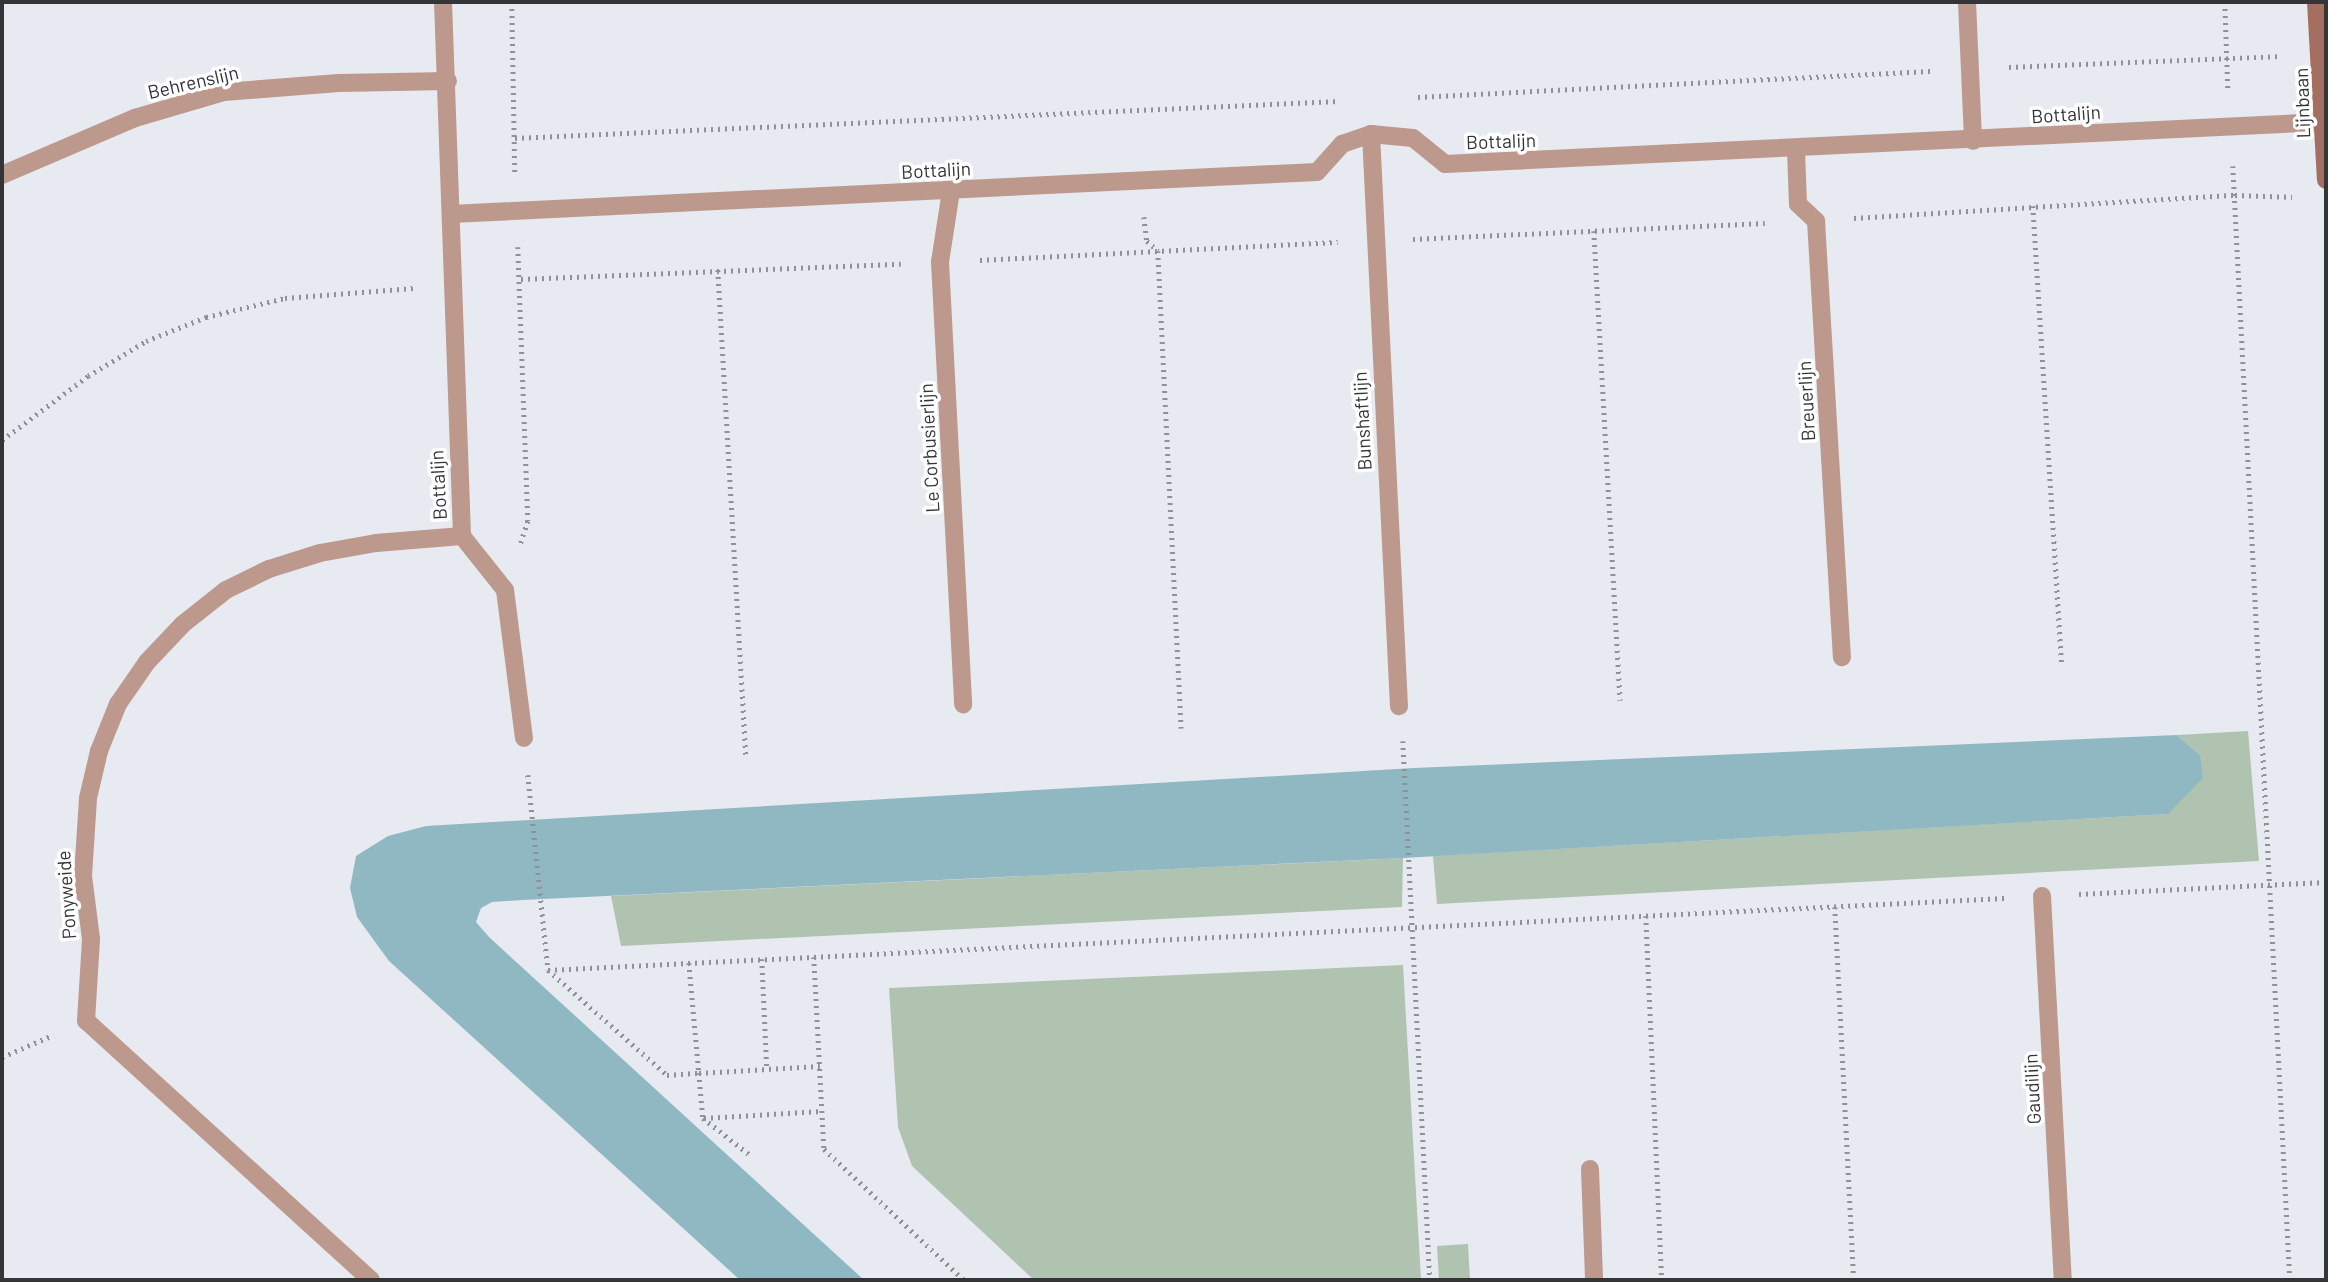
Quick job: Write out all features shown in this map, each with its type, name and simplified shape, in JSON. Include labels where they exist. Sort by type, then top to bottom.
[{"type":"street","name":"Bottalijn","points":[[443,2],[448,81],[451,288],[462,536],[505,590]]},
{"type":"street","points":[[1967,2],[1973,141]]},
{"type":"street","name":"Lijnbaan","points":[[2316,2],[2320,24]]},
{"type":"street","name":"Lijnbaan","points":[[2321,2],[2326,180]]},
{"type":"street","name":"Behrenslijn","points":[[2,176],[135,118],[224,92],[339,83],[448,81]]},
{"type":"street","name":"Bottalijn","points":[[451,214],[1317,172],[1342,144],[1371,134],[1413,138],[1445,164],[1796,150],[2324,122]]},
{"type":"street","name":"Bunshaftlijn","points":[[1371,134],[1373,240],[1399,706]]},
{"type":"street","points":[[1796,150],[1798,204],[1816,221]]},
{"type":"street","name":"Le Corbusierlijn","points":[[951,191],[940,262],[963,704]]},
{"type":"street","name":"Breuerlijn","points":[[1816,221],[1842,657]]},
{"type":"street","name":"Ponyweide","points":[[86,1021],[91,939],[83,876],[88,798],[99,751],[118,704],[147,662],[183,624],[226,590],[269,569],[376,542],[462,536]]},
{"type":"street","points":[[505,590],[524,738]]},
{"type":"street","name":"Gaudilijn","points":[[2042,896],[2063,1280]]},
{"type":"street","points":[[86,1021],[371,1280]]},
{"type":"street","points":[[1590,1169],[1594,1280]]},
{"type":"path","points":[[505,590],[528,521],[521,279],[515,212],[512,2]]},
{"type":"path","points":[[2225,2],[2225,58],[2231,125],[2273,884],[2290,1280]]},
{"type":"path","points":[[1412,97],[1970,69],[2321,55]]},
{"type":"path","points":[[515,138],[1342,101]]},
{"type":"path","points":[[1141,180],[1147,241],[1158,251],[1181,728]]},
{"type":"path","points":[[521,279],[1816,221],[2235,195],[2300,197]]},
{"type":"path","points":[[2034,206],[2062,664]]},
{"type":"path","points":[[1594,231],[1619,700]]},
{"type":"path","points":[[718,270],[746,755]]},
{"type":"path","points":[[2,440],[99,369],[146,341],[206,317],[285,298],[367,288],[451,288]]},
{"type":"path","points":[[1403,732],[1430,1280]]},
{"type":"path","points":[[524,738],[546,930],[548,970],[667,1075],[820,1066]]},
{"type":"path","points":[[548,970],[2326,882]]},
{"type":"path","points":[[1835,906],[1854,1280]]},
{"type":"path","points":[[1646,916],[1662,1280]]},
{"type":"path","points":[[814,957],[824,1149],[964,1280]]},
{"type":"path","points":[[762,959],[767,1069]]},
{"type":"path","points":[[690,963],[703,1118],[750,1155]]},
{"type":"path","points":[[2,1057],[86,1021]]},
{"type":"path","points":[[703,1118],[822,1111]]},
{"type":"green space","points":[[2248,731],[2259,861],[1437,904],[1433,856],[2167,814],[2200,755],[2177,735]]},
{"type":"green space","points":[[1403,858],[1402,907],[621,946],[611,896]]},
{"type":"green space","points":[[1403,965],[1421,1280],[1034,1280],[912,1166],[898,1127],[889,988]]},
{"type":"green space","points":[[1468,1244],[1470,1280],[1439,1280],[1437,1246]]},
{"type":"water","points":[[2177,735],[2200,755],[2203,778],[2168,814],[1403,858],[522,900],[492,902],[481,908],[476,922],[489,937],[864,1280],[740,1280],[389,961],[357,917],[350,888],[356,856],[388,836],[426,826],[1414,768]]}]
